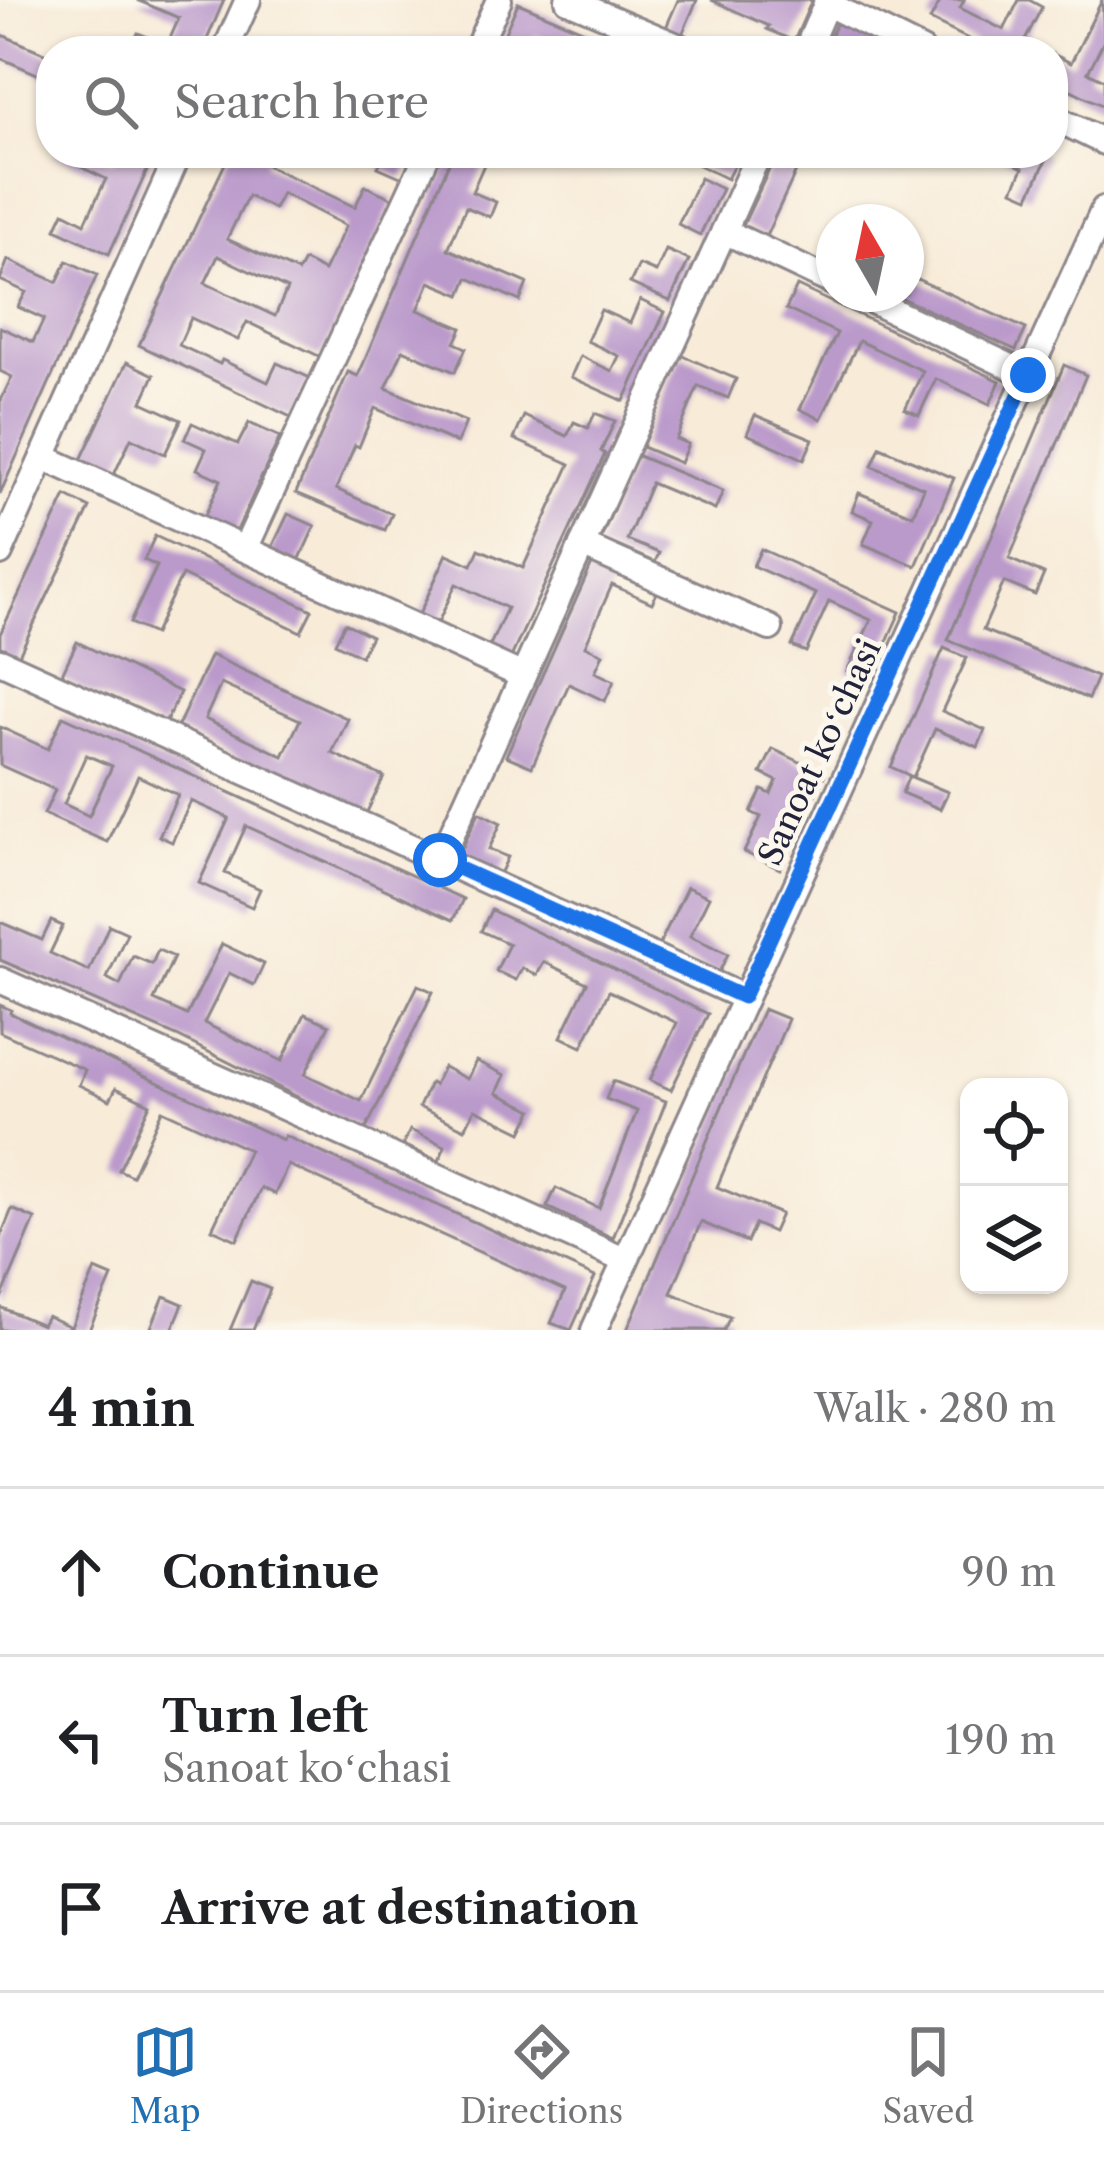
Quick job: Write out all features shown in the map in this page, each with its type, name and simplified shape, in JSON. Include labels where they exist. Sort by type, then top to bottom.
[{"type":"street","points":[[232,36],[248,0]]},
{"type":"street","points":[[483,36],[499,0]]},
{"type":"street","points":[[568,0],[653,36]]},
{"type":"street","points":[[812,36],[827,2],[893,36]]},
{"type":"street","points":[[1068,124],[1104,142]]},
{"type":"street","points":[[0,554],[172,168]]},
{"type":"street","points":[[245,549],[421,168]]},
{"type":"street","points":[[440,860],[752,168]]},
{"type":"street","name":"Sanoat koʻchasi","points":[[594,1330],[1104,209]]},
{"type":"street","points":[[724,231],[816,274]]},
{"type":"street","points":[[895,312],[1028,375]]},
{"type":"street","points":[[43,457],[523,676]]},
{"type":"street","points":[[582,545],[770,628]]},
{"type":"street","points":[[0,661],[743,997]]},
{"type":"street","points":[[0,980],[624,1260]]},
{"type":"building","points":[[137,0],[224,0],[208,36],[171,36],[179,18]]},
{"type":"building","points":[[678,0],[697,0],[681,36],[665,30]]},
{"type":"building","points":[[711,0],[812,0],[796,36],[783,36],[767,29],[769,26]]},
{"type":"building","points":[[941,0],[964,0],[960,8],[1004,30],[1019,0],[1042,7],[1027,36],[963,36],[930,20]]},
{"type":"building","points":[[1102,0],[1104,41],[1088,72],[1104,80],[1104,106],[1068,88],[1071,63]]},
{"type":"building","points":[[518,3],[594,35],[594,36],[504,36]]},
{"type":"building","points":[[838,20],[873,36],[831,36]]},
{"type":"building","points":[[0,34],[36,50],[36,74],[0,58]]},
{"type":"building","points":[[83,168],[148,168],[109,254],[56,229],[64,212],[85,223],[106,179]]},
{"type":"building","points":[[223,168],[272,168],[355,207],[365,186],[394,199],[321,357],[247,322],[238,340],[191,318],[179,345],[268,382],[277,363],[310,378],[291,417],[139,345]],"holes":[[[282,193],[346,226],[324,271],[304,261],[298,272],[227,239],[248,196],[274,209]],[[218,256],[287,289],[275,316],[205,283]]]},
{"type":"building","points":[[380,168],[407,168],[403,178]]},
{"type":"building","points":[[447,168],[482,168],[472,192],[496,202],[490,217],[466,207],[448,249],[527,283],[520,301],[468,278],[461,295],[430,282],[418,310],[462,328],[455,343],[466,348],[455,372],[403,350],[386,388],[466,422],[457,443],[375,408],[336,489],[392,514],[385,530],[296,493],[348,372],[358,376]]},
{"type":"building","points":[[705,168],[732,168],[727,179]]},
{"type":"building","points":[[770,168],[798,168],[766,236],[743,225]]},
{"type":"building","points":[[1023,168],[1042,168],[1029,197],[1013,190]]},
{"type":"building","points":[[700,178],[722,189],[700,235],[678,224]]},
{"type":"building","points":[[666,250],[689,260],[670,301],[630,283],[639,265],[656,272]]},
{"type":"building","points":[[8,260],[57,282],[67,261],[97,275],[0,494],[0,402],[12,377],[0,371],[0,327],[33,342],[44,319],[18,307],[26,292],[0,280]]},
{"type":"building","points":[[924,282],[1026,329],[1016,350],[924,308]]},
{"type":"building","points":[[797,286],[816,295],[816,312],[853,312],[1000,381],[990,404],[936,379],[919,415],[905,409],[923,371],[859,341],[821,419],[800,409],[837,333],[786,309]]},
{"type":"building","points":[[640,300],[665,312],[624,401],[571,377],[580,356],[612,371],[619,356],[587,341],[601,310],[630,323]]},
{"type":"building","points":[[681,355],[736,379],[728,398],[698,386],[676,439],[688,444],[680,463],[642,447]]},
{"type":"building","points":[[127,362],[154,375],[142,402],[181,420],[165,454],[131,438],[112,479],[79,464]]},
{"type":"building","points":[[1064,365],[1086,375],[1009,559],[1044,574],[1035,595],[1004,582],[983,630],[1097,677],[1088,699],[948,640]]},
{"type":"building","points":[[595,413],[615,421],[601,451],[605,454],[507,666],[485,656],[507,608],[456,584],[434,631],[415,623],[447,554],[472,565],[479,549],[523,568],[570,464],[514,439],[524,416],[567,436],[574,422],[588,428]]},
{"type":"building","points":[[755,415],[813,439],[804,459],[747,434]]},
{"type":"building","points":[[192,423],[238,444],[249,423],[280,437],[234,537],[202,522],[221,480],[197,469],[206,449],[184,439]]},
{"type":"building","points":[[880,447],[954,478],[916,566],[863,544],[873,520],[852,511],[859,493],[913,515],[924,488],[872,466]]},
{"type":"building","points":[[636,455],[723,491],[715,510],[651,483],[627,540],[659,553],[651,571],[597,548]]},
{"type":"building","points":[[66,496],[90,508],[16,661],[0,654],[0,634]]},
{"type":"building","points":[[288,514],[315,526],[296,567],[269,554]]},
{"type":"building","points":[[155,536],[312,610],[301,632],[182,575],[154,634],[130,623],[157,566],[144,560]]},
{"type":"building","points":[[761,549],[900,612],[869,681],[847,671],[871,620],[829,601],[806,652],[792,646],[816,594],[753,566]]},
{"type":"building","points":[[596,555],[661,584],[652,603],[612,585],[585,646],[603,654],[595,672],[614,681],[605,701],[569,684],[532,767],[506,756]]},
{"type":"building","points":[[345,623],[371,636],[361,656],[335,643]]},
{"type":"building","points":[[77,642],[180,692],[163,728],[60,678]]},
{"type":"building","points":[[944,648],[967,658],[942,711],[985,730],[978,747],[935,729],[913,777],[891,767]]},
{"type":"building","points":[[211,655],[348,719],[332,753],[384,777],[364,818],[176,730]],"holes":[[[221,684],[300,720],[283,756],[205,719]]]},
{"type":"building","points":[[63,716],[463,899],[453,920],[246,826],[225,873],[260,889],[252,907],[199,883],[229,818],[191,801],[172,842],[159,836],[178,795],[138,776],[107,842],[44,814],[55,790],[0,765],[0,727],[48,749]],"holes":[[[86,755],[112,766],[89,816],[64,804]]]},
{"type":"building","points":[[773,749],[825,774],[780,869],[744,852],[761,817],[751,812],[762,790],[771,794],[777,781],[761,773]]},
{"type":"building","points":[[909,776],[948,792],[940,809],[902,793]]},
{"type":"building","points":[[479,812],[501,823],[489,849],[508,857],[500,874],[459,855]]},
{"type":"building","points":[[687,887],[709,897],[690,936],[728,954],[718,974],[659,945]]},
{"type":"building","points":[[491,910],[708,1014],[671,1090],[650,1080],[677,1023],[609,991],[582,1047],[561,1037],[587,983],[544,962],[537,975],[522,968],[516,980],[496,971],[509,944],[481,931]]},
{"type":"building","points":[[51,921],[63,926],[50,953],[89,971],[109,925],[127,933],[107,978],[120,985],[133,956],[152,964],[158,950],[174,957],[154,1000],[187,1015],[222,944],[264,964],[254,985],[229,973],[204,1023],[282,1061],[305,1014],[329,1025],[305,1074],[361,1101],[418,985],[433,992],[365,1131],[177,1036],[0,960],[0,922],[42,940]]},
{"type":"building","points":[[0,1005],[283,1140],[285,1136],[595,1277],[571,1330],[551,1323],[565,1291],[288,1165],[275,1194],[261,1188],[237,1240],[212,1229],[249,1150],[162,1110],[132,1176],[119,1170],[150,1104],[116,1088],[110,1100],[79,1085],[85,1070],[0,1032]]},
{"type":"building","points":[[763,1009],[788,1019],[717,1187],[781,1214],[773,1232],[755,1224],[747,1242],[701,1222],[671,1293],[730,1317],[724,1330],[627,1330]]},
{"type":"building","points":[[476,1061],[505,1075],[497,1093],[533,1110],[522,1132],[475,1109],[465,1129],[419,1107],[443,1067],[467,1079]]},
{"type":"building","points":[[613,1081],[666,1101],[613,1238],[547,1207],[556,1188],[599,1208],[637,1111],[606,1099]]},
{"type":"building","points":[[410,1130],[445,1146],[439,1161],[403,1145]]},
{"type":"building","points":[[12,1209],[35,1219],[0,1301],[0,1238]]},
{"type":"building","points":[[95,1270],[112,1277],[89,1330],[0,1330],[0,1307],[42,1325],[47,1316],[71,1327]]},
{"type":"building","points":[[251,1281],[270,1289],[253,1330],[230,1330]]},
{"type":"building","points":[[164,1296],[183,1304],[172,1330],[150,1330]]},
{"type":"route","points":[[440,860],[743,997],[1028,375]]}]
